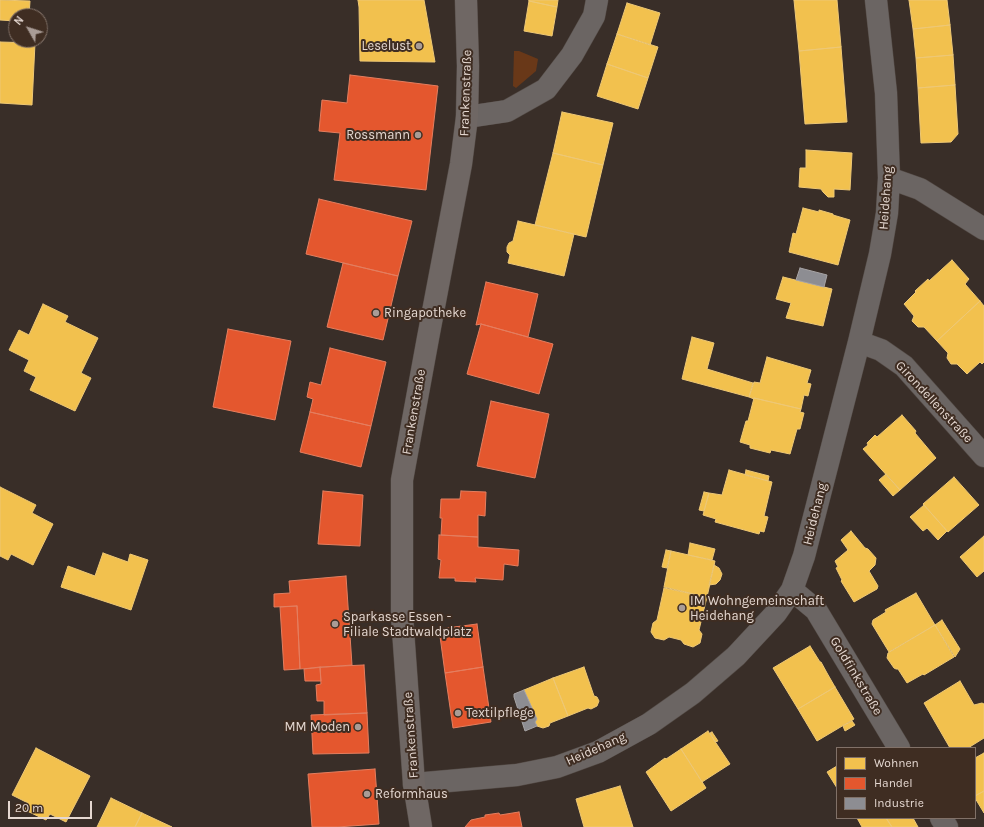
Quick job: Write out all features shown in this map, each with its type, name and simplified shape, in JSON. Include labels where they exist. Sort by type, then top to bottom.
[{"type":"main road","name":"Frankenstraße","points":[[421,827],[414,784],[402,616],[402,480],[461,164],[467,117],[468,66],[466,0]]},
{"type":"street","points":[[467,117],[508,111],[546,89],[572,56],[594,16],[597,0]]},
{"type":"street","name":"Heidehang","points":[[414,784],[517,775],[557,767],[598,752],[649,724],[693,693],[736,656],[776,613],[792,590],[804,556],[859,342],[888,213],[889,178],[886,93],[876,0]]},
{"type":"street","points":[[889,178],[920,188],[984,229]]},
{"type":"street","name":"Girondellenstraße","points":[[859,342],[881,350],[904,366],[984,456]]},
{"type":"street","name":"Goldfinkstraße","points":[[792,590],[816,610],[898,747]]},
{"type":"shaded area","points":[[514,51],[519,51],[538,59],[536,71],[516,88],[513,86]]},
{"type":"building: Wohnen","points":[[0,0],[30,1],[30,8],[8,8],[8,20],[0,20]]},
{"type":"building: Wohnen","points":[[358,0],[424,0],[435,62],[360,61]]},
{"type":"building: Wohnen","points":[[529,0],[558,0],[557,7]]},
{"type":"building: Wohnen","points":[[794,0],[837,0],[841,47],[799,51]]},
{"type":"building: Wohnen","points":[[909,0],[947,0],[950,25],[913,29]]},
{"type":"building: Wohnen","points":[[529,1],[557,7],[552,36],[524,31]]},
{"type":"building: Wohnen","points":[[627,3],[660,13],[650,45],[617,34]]},
{"type":"building: Wohnen","points":[[950,25],[953,55],[916,58],[913,29]]},
{"type":"building: Wohnen","points":[[617,34],[658,47],[648,78],[607,64]]},
{"type":"building: Wohnen","points":[[0,42],[8,42],[8,48],[35,48],[32,105],[0,103]]},
{"type":"building: Wohnen","points":[[841,47],[847,122],[805,124],[799,51]]},
{"type":"building: Wohnen","points":[[953,55],[955,85],[918,88],[916,58]]},
{"type":"building: Wohnen","points":[[607,64],[648,78],[638,109],[597,96]]},
{"type":"building: Wohnen","points":[[955,85],[958,134],[951,142],[921,143],[918,88]]},
{"type":"building: Wohnen","points":[[562,112],[613,123],[603,165],[553,153]]},
{"type":"building: Wohnen","points":[[806,150],[852,153],[850,190],[834,189],[834,197],[828,197],[821,189],[799,187],[800,168],[806,168]]},
{"type":"building: Wohnen","points":[[553,153],[603,165],[586,237],[535,225]]},
{"type":"building: Wohnen","points":[[803,208],[819,212],[819,210],[850,220],[838,265],[789,252],[793,233],[796,234]]},
{"type":"building: Wohnen","points":[[518,221],[574,234],[564,276],[508,263],[510,255],[507,252],[507,247],[509,243],[513,241]]},
{"type":"building: Wohnen","points":[[952,260],[969,279],[965,284],[980,301],[937,341],[924,327],[918,327],[912,321],[914,316],[904,304],[928,279],[929,281]]},
{"type":"building: Wohnen","points":[[783,277],[832,289],[823,326],[786,318],[791,303],[776,299]]},
{"type":"building: Wohnen","points":[[980,301],[984,306],[984,362],[982,364],[980,362],[967,374],[957,364],[951,364],[947,358],[948,353],[937,341]]},
{"type":"building: Wohnen","points":[[43,304],[68,316],[65,322],[98,338],[81,373],[91,378],[75,411],[30,390],[36,377],[24,371],[29,360],[9,350],[19,330],[29,335]]},
{"type":"building: Wohnen","points":[[692,337],[714,343],[707,369],[753,383],[749,397],[682,379]]},
{"type":"building: Wohnen","points":[[767,357],[811,370],[807,383],[811,384],[808,396],[804,395],[801,409],[749,397],[754,382],[760,383]]},
{"type":"building: Wohnen","points":[[754,398],[801,409],[800,412],[804,413],[800,429],[797,429],[790,454],[771,450],[770,453],[750,448],[750,445],[740,442],[746,421],[748,421]]},
{"type":"building: Wohnen","points":[[902,415],[936,458],[900,490],[863,449],[875,435],[877,437]]},
{"type":"building: Wohnen","points":[[729,470],[772,482],[764,516],[768,517],[764,532],[760,531],[759,534],[715,522],[716,519],[703,515],[709,493],[722,495]]},
{"type":"building: Wohnen","points":[[746,470],[769,476],[768,481],[745,475]]},
{"type":"building: Wohnen","points":[[886,474],[900,490],[893,496],[879,480]]},
{"type":"building: Wohnen","points":[[954,477],[979,505],[948,532],[923,504]]},
{"type":"building: Wohnen","points":[[0,487],[36,505],[32,513],[53,524],[33,565],[11,554],[8,560],[0,556]]},
{"type":"building: Wohnen","points":[[704,492],[709,493],[704,511],[699,510]]},
{"type":"building: Wohnen","points":[[924,505],[947,531],[938,540],[927,528],[923,531],[910,517]]},
{"type":"building: Wohnen","points":[[851,531],[865,548],[868,549],[876,558],[875,565],[869,571],[878,586],[877,589],[854,602],[841,581],[842,580],[836,568],[838,567],[835,561],[848,550],[841,540]]},
{"type":"building: Wohnen","points":[[984,536],[984,571],[977,577],[960,557]]},
{"type":"building: Wohnen","points":[[690,543],[715,549],[712,560],[688,555]]},
{"type":"building: Wohnen","points":[[666,550],[671,551],[667,568],[662,567]]},
{"type":"building: Wohnen","points":[[671,551],[715,561],[707,597],[664,587]]},
{"type":"building: Wohnen","points":[[103,553],[128,562],[130,554],[148,560],[131,610],[61,587],[68,566],[95,576]]},
{"type":"building: Wohnen","points":[[714,565],[719,568],[722,574],[720,580],[716,584],[709,585]]},
{"type":"building: Wohnen","name":"IM Wohngemeinschaft Heidehang","points":[[664,588],[707,597],[699,630],[702,634],[700,643],[693,647],[684,644],[681,640],[669,637],[664,640],[655,638],[651,632],[653,623],[657,620]]},
{"type":"building: Wohnen","points":[[916,593],[935,625],[889,652],[872,624],[873,620],[886,612],[885,610]]},
{"type":"building: Wohnen","points":[[942,620],[960,649],[955,657],[935,625]]},
{"type":"building: Wohnen","points":[[935,625],[954,657],[924,675],[923,674],[907,683],[898,669],[894,668],[887,658],[888,653]]},
{"type":"building: Wohnen","points":[[810,646],[835,687],[798,709],[773,668]]},
{"type":"building: Wohnen","points":[[584,667],[594,696],[597,697],[599,701],[597,706],[591,709],[588,708],[568,716],[553,678]]},
{"type":"building: Wohnen","points":[[553,678],[568,716],[550,723],[549,726],[543,728],[537,726],[535,722],[537,719],[524,690]]},
{"type":"building: Wohnen","points":[[960,681],[974,705],[984,704],[984,738],[970,747],[949,747],[924,703]]},
{"type":"building: Wohnen","points":[[835,687],[854,719],[817,741],[798,709]]},
{"type":"building: Wohnen","points":[[852,721],[855,725],[845,731],[843,726]]},
{"type":"building: Wohnen","points":[[708,731],[730,764],[702,782],[681,749]]},
{"type":"building: Wohnen","points":[[712,732],[718,741],[715,742],[710,733]]},
{"type":"building: Wohnen","points":[[36,748],[90,776],[66,822],[50,814],[46,820],[25,810],[28,803],[12,795]]},
{"type":"building: Wohnen","points":[[681,749],[706,788],[671,811],[646,772],[665,758],[666,759]]},
{"type":"building: Wohnen","points":[[984,753],[984,791],[976,795],[976,757]]},
{"type":"building: Wohnen","points":[[836,767],[836,786],[827,772]]},
{"type":"building: Wohnen","points":[[620,786],[633,827],[584,827],[576,799]]},
{"type":"building: Wohnen","points":[[984,791],[984,813],[976,800],[976,795]]},
{"type":"building: Wohnen","points":[[111,798],[142,813],[135,827],[97,827]]},
{"type":"building: Wohnen","points":[[142,813],[172,827],[135,827]]},
{"type":"building: Wohnen","points":[[858,819],[887,819],[892,827],[862,827]]},
{"type":"building: Wohnen","points":[[887,819],[914,819],[918,827],[892,827]]},
{"type":"building: Handel","points":[[350,75],[438,86],[426,190],[334,180],[340,133],[319,131],[322,100],[347,103]]},
{"type":"building: Handel","points":[[319,199],[412,221],[398,276],[306,254]]},
{"type":"building: Handel","points":[[343,263],[398,276],[383,340],[327,327]]},
{"type":"building: Handel","points":[[486,282],[538,294],[528,337],[481,324],[476,325]]},
{"type":"building: Handel","points":[[481,324],[553,344],[539,394],[467,374]]},
{"type":"building: Handel","points":[[228,329],[291,341],[275,420],[213,407]]},
{"type":"building: Handel","points":[[330,348],[386,362],[371,426],[310,412],[313,399],[307,397],[310,382],[321,385]]},
{"type":"building: Handel","points":[[491,401],[549,414],[535,478],[477,466]]},
{"type":"building: Handel","points":[[310,412],[371,426],[361,467],[300,452]]},
{"type":"building: Handel","points":[[323,491],[363,495],[360,546],[318,544]]},
{"type":"building: Handel","points":[[461,491],[486,492],[485,516],[478,515],[478,537],[441,535],[441,499],[460,499]]},
{"type":"building: Handel","points":[[439,535],[478,537],[478,547],[519,550],[518,566],[504,564],[503,580],[475,578],[476,582],[455,581],[455,578],[439,578],[441,560],[438,559]]},
{"type":"building: Handel","points":[[346,576],[352,665],[300,669],[297,606],[274,607],[274,594],[290,593],[289,581]]},
{"type":"building: Handel","points":[[297,606],[300,669],[284,670],[280,607]]},
{"type":"building: Handel","points":[[477,624],[483,667],[445,673],[439,629]]},
{"type":"building: Handel","points":[[364,665],[367,713],[324,715],[324,701],[317,701],[316,685],[321,684],[320,667]]},
{"type":"building: Handel","points":[[320,667],[321,681],[305,681],[304,669]]},
{"type":"building: Handel","points":[[483,667],[491,722],[453,728],[445,673]]},
{"type":"building: Handel","points":[[367,713],[369,753],[313,754],[311,715]]},
{"type":"building: Handel","points":[[375,769],[379,824],[312,827],[308,774]]},
{"type":"building: Handel","points":[[519,812],[522,827],[465,827],[471,820],[485,817],[485,815],[499,813],[500,815]]},
{"type":"building: Industrie","points":[[800,268],[827,275],[824,287],[796,280]]},
{"type":"building: Industrie","points":[[524,690],[537,719],[535,722],[537,726],[525,731],[514,697],[514,694]]},
{"type":"place","name":"Leselust","points":[[419,46]]},
{"type":"place","name":"Rossmann","points":[[418,135]]},
{"type":"place","name":"Ringapotheke","points":[[376,313]]},
{"type":"place","name":"IM Wohngemeinschaft Heidehang","points":[[682,608]]},
{"type":"place","name":"Sparkasse Essen - Filiale Stadtwaldplatz","points":[[335,624]]},
{"type":"place","name":"Textilpflege","points":[[458,713]]},
{"type":"place","name":"MM Moden","points":[[358,727]]},
{"type":"place","name":"Reformhaus","points":[[367,794]]}]
